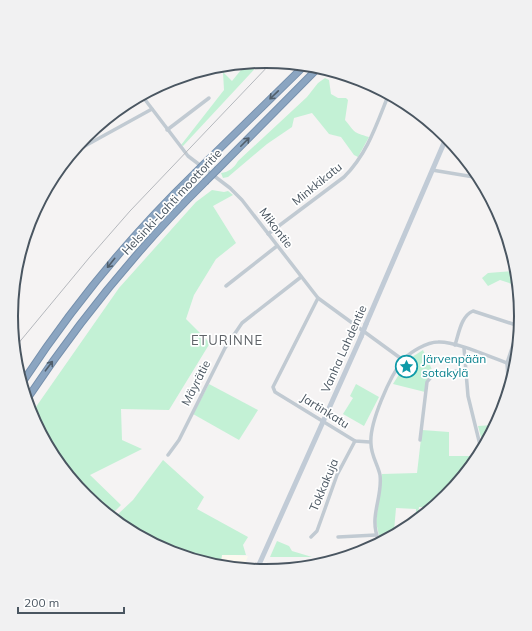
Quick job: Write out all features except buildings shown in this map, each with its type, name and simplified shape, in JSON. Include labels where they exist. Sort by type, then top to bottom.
[{"type":"highway","name":"Helsinki-Lahti moottoritie","points":[[26,378],[113,260],[168,198],[300,70]]},
{"type":"highway","name":"Helsinki-Lahti moottoritie","points":[[31,394],[85,318],[155,233],[314,72]]},
{"type":"main road","name":"Vanha Lahdentie","points":[[259,564],[322,421],[361,337],[444,143]]},
{"type":"street","points":[[167,130],[209,98]]},
{"type":"street","name":"Mikontie","points":[[145,99],[188,156],[230,188],[242,200],[318,298],[403,360]]},
{"type":"street","name":"Minkkikatu","points":[[268,234],[344,177],[352,168],[364,151],[387,99]]},
{"type":"street","points":[[86,145],[152,109]]},
{"type":"street","points":[[432,170],[471,176]]},
{"type":"street","points":[[226,286],[277,246]]},
{"type":"street","name":"Mäyrätie","points":[[168,455],[179,440],[225,348],[242,323],[301,277]]},
{"type":"street","name":"Jartinkatu","points":[[318,298],[273,387],[275,392],[355,441],[370,442]]},
{"type":"street","points":[[455,345],[467,313],[473,311],[513,324]]},
{"type":"street","points":[[338,537],[376,535],[374,513],[380,485],[380,475],[373,458],[370,442],[374,419],[386,391],[403,360],[419,349],[435,342],[455,345],[509,362]]},
{"type":"street","points":[[464,348],[468,396],[479,442]]},
{"type":"street","points":[[420,440],[427,382],[432,376],[466,369]]},
{"type":"street","name":"Tokkakuja","points":[[311,537],[317,531],[337,475],[355,441]]},
{"type":"shaded area","points":[[222,554],[248,556],[245,562],[221,559]]},
{"type":"green space","points":[[255,68],[183,146],[181,145],[224,90],[223,72],[232,81],[242,69]]},
{"type":"green space","points":[[325,78],[329,80],[331,94],[338,98],[346,98],[348,100],[345,120],[355,132],[369,137],[358,157],[354,155],[341,137],[329,134],[312,113],[294,118],[292,127],[267,144],[228,177],[223,178],[221,173],[229,171],[233,168],[238,161],[307,97],[318,83]]},
{"type":"green space","points":[[212,190],[224,192],[228,191],[233,195],[213,206],[236,243],[216,259],[194,295],[186,319],[210,343],[169,410],[121,409],[122,440],[142,449],[90,475],[121,505],[114,512],[91,491],[69,466],[51,439],[36,407],[119,288],[196,202]]},
{"type":"green space","points":[[510,271],[512,284],[500,280],[488,286],[482,278],[488,273]]},
{"type":"green space","points":[[423,350],[434,374],[427,380],[425,392],[393,384],[403,368],[408,368],[410,359]]},
{"type":"green space","points":[[209,384],[258,410],[239,440],[193,414]]},
{"type":"green space","points":[[356,384],[379,397],[364,426],[343,414],[353,398],[350,396]]},
{"type":"green space","points":[[488,425],[482,437],[481,437],[478,426]]},
{"type":"green space","points":[[422,430],[449,432],[449,456],[470,456],[441,491],[424,507],[419,507],[419,511],[416,513],[416,509],[396,508],[394,528],[379,536],[376,522],[382,474],[417,473]]},
{"type":"green space","points":[[163,460],[204,497],[197,509],[248,537],[243,545],[246,555],[222,555],[221,559],[218,559],[171,545],[156,538],[128,522],[118,514],[133,500]]},
{"type":"green space","points":[[277,541],[289,546],[292,551],[312,557],[270,557]]},
{"type":"railway","points":[[20,342],[130,211],[266,68]]},
{"type":"place","name":"Järvenpään sotakylä","points":[[406,366]]},
{"type":"district","name":"ETURINNE","points":[[227,340]]}]
